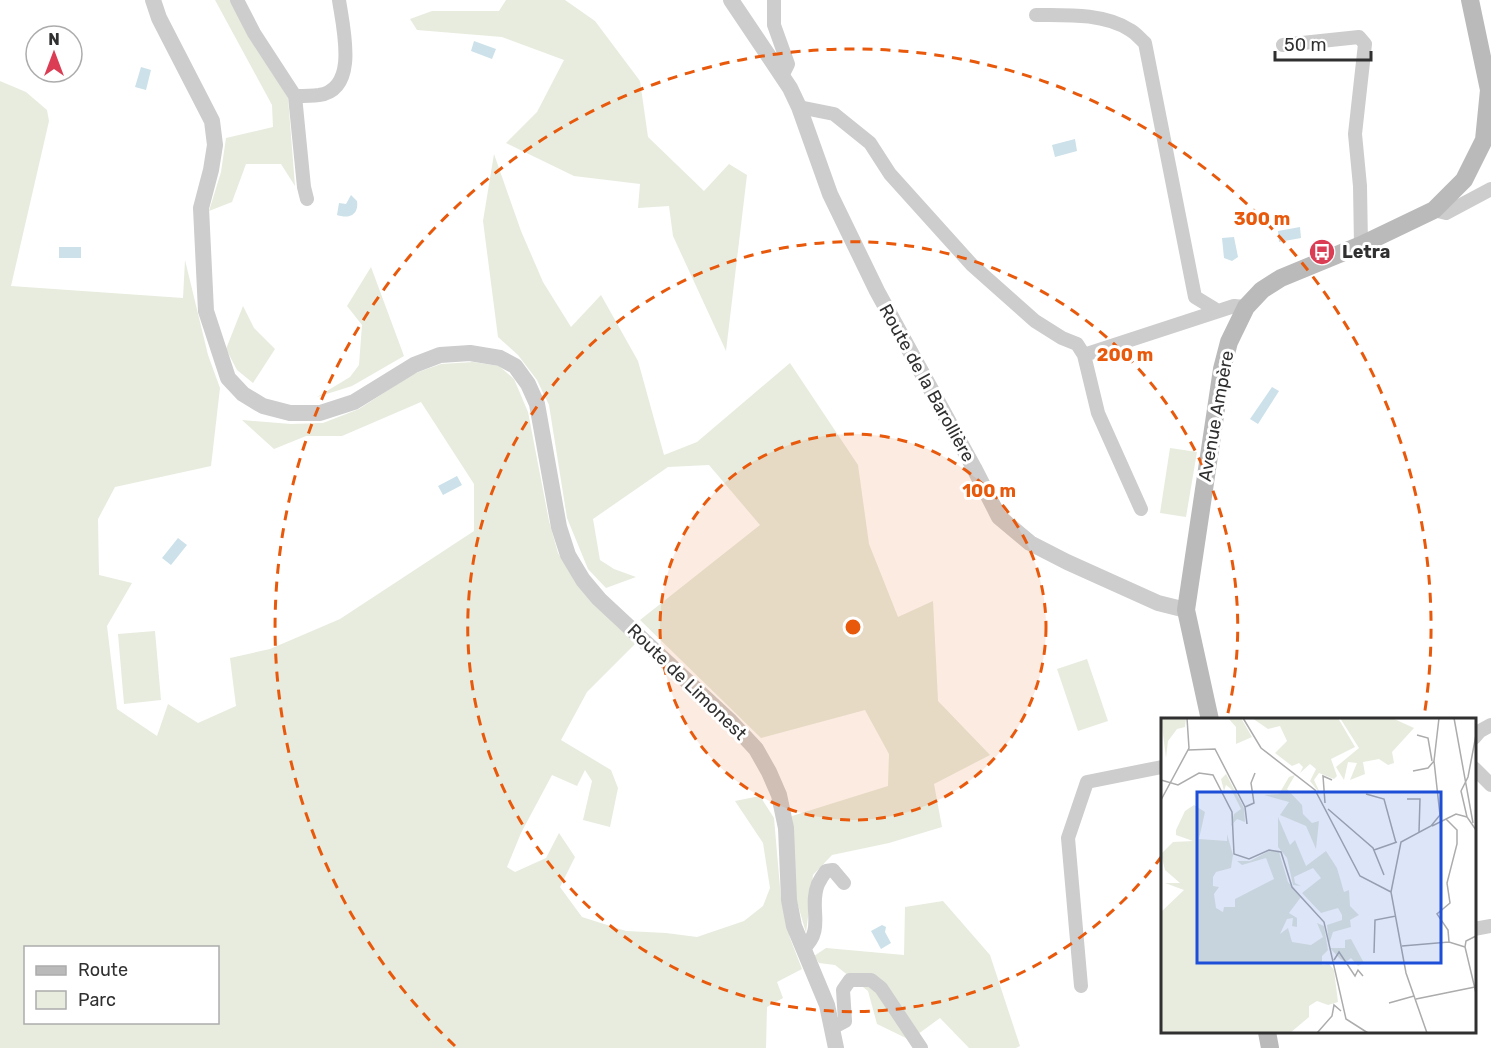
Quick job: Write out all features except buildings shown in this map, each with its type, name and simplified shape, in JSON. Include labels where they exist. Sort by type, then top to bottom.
[{"type":"main road","name":"Avenue Ampère","points":[[1186,610],[1222,369],[1229,342],[1246,307],[1262,290],[1281,278],[1361,245],[1434,210],[1464,180],[1484,140],[1489,90],[1470,0]]},
{"type":"main road","points":[[1186,610],[1210,718]]},
{"type":"main road","points":[[1267,1033],[1270,1048]]},
{"type":"street","name":"Route de Limonest","points":[[153,0],[159,18],[212,121],[215,145],[201,208],[206,311],[228,378],[243,394],[263,406],[290,413],[320,413],[354,402],[414,365],[440,355],[480,354],[500,358],[515,366],[528,384],[537,404],[559,527],[568,555],[583,580],[599,599],[729,720],[756,749],[769,772],[779,795],[786,828],[789,900],[794,926],[827,1005],[836,1048]]},
{"type":"street","points":[[237,0],[254,33],[295,96],[304,187],[308,199]]},
{"type":"street","points":[[295,96],[321,95],[338,86],[346,68],[339,0]]},
{"type":"street","name":"Route de la Barollière","points":[[731,0],[786,82],[799,107],[830,194],[876,291],[974,468],[999,518],[1030,543],[1067,562],[1158,603],[1186,610]]},
{"type":"street","points":[[774,0],[774,25],[788,64],[786,82]]},
{"type":"street","points":[[1036,15],[1070,15],[1103,19],[1130,30],[1144,43],[1195,297],[1218,311]]},
{"type":"street","points":[[1283,45],[1359,37],[1365,44],[1355,134],[1360,186],[1361,245]]},
{"type":"street","points":[[799,107],[834,114],[870,143],[890,174],[972,265],[1035,321],[1062,338],[1077,344],[1084,356],[1098,413],[1142,509]]},
{"type":"street","points":[[1434,210],[1446,213],[1491,189]]},
{"type":"street","points":[[1084,356],[1234,306],[1246,307]]},
{"type":"street","points":[[1476,736],[1491,725]]},
{"type":"street","points":[[1081,986],[1068,838],[1087,782],[1161,766]]},
{"type":"street","points":[[1476,770],[1491,785]]},
{"type":"street","points":[[803,949],[812,941],[816,930],[817,885],[826,871],[833,870],[844,883]]},
{"type":"street","points":[[1476,929],[1491,926]]},
{"type":"street","points":[[832,1028],[845,1021],[843,990],[850,980],[871,980],[880,988],[921,1048]]},
{"type":"green space","points":[[215,0],[230,0],[288,98],[295,186],[281,164],[246,164],[232,202],[209,211],[221,172],[226,138],[273,127],[272,105]]},
{"type":"green space","points":[[506,0],[565,0],[595,21],[640,81],[648,137],[704,191],[729,164],[747,175],[726,351],[673,236],[669,206],[638,208],[640,184],[574,176],[506,143],[537,112],[564,60],[502,37],[417,30],[410,19],[432,11],[499,11]]},
{"type":"green space","points":[[0,81],[26,92],[47,110],[49,121],[11,286],[183,298],[185,260],[208,355],[220,388],[211,466],[115,487],[98,519],[99,575],[132,583],[107,626],[117,709],[157,736],[168,704],[198,723],[236,706],[230,658],[270,649],[340,619],[474,531],[474,484],[421,402],[342,436],[306,436],[274,449],[242,420],[291,424],[323,423],[359,409],[413,374],[441,364],[473,362],[499,366],[514,379],[528,412],[549,521],[558,553],[577,584],[635,644],[587,692],[561,740],[611,770],[618,788],[610,827],[583,820],[592,781],[585,770],[577,786],[552,775],[521,833],[507,867],[515,872],[546,858],[559,833],[575,857],[560,887],[582,917],[626,931],[697,937],[744,921],[763,906],[770,888],[763,843],[735,801],[760,796],[774,818],[781,899],[790,938],[802,969],[777,982],[783,998],[767,1007],[766,1048],[0,1048]]},
{"type":"green space","points":[[494,154],[521,231],[543,282],[571,327],[601,295],[638,361],[664,455],[697,442],[790,363],[858,465],[869,544],[898,617],[933,601],[938,701],[990,755],[934,784],[942,827],[889,843],[832,855],[813,875],[806,933],[796,898],[792,816],[888,786],[889,754],[865,710],[761,738],[640,620],[760,525],[709,465],[668,467],[593,519],[600,560],[614,569],[636,577],[606,588],[588,569],[567,518],[549,405],[537,380],[518,355],[498,337],[483,221]]},
{"type":"green space","points":[[371,267],[404,356],[352,386],[317,397],[350,377],[359,365],[362,325],[347,306]]},
{"type":"green space","points":[[243,306],[254,328],[275,349],[253,383],[237,370],[226,349]]},
{"type":"green space","points":[[1170,448],[1197,452],[1186,517],[1160,513]]},
{"type":"green space","points":[[155,631],[161,700],[124,704],[118,634]]},
{"type":"green space","points":[[1087,659],[1108,721],[1078,731],[1057,669]]},
{"type":"green space","points":[[943,901],[990,955],[1020,1046],[1016,1048],[969,1048],[940,1018],[910,1040],[877,1024],[868,991],[835,965],[819,963],[814,956],[826,948],[904,955],[905,907]]},
{"type":"water","points":[[474,41],[496,49],[492,59],[471,51]]},
{"type":"water","points":[[141,67],[151,70],[146,90],[135,87]]},
{"type":"water","points":[[1075,139],[1077,151],[1055,157],[1052,145]]},
{"type":"water","points":[[351,195],[357,201],[355,213],[349,216],[337,215],[339,203],[346,204]]},
{"type":"water","points":[[1300,227],[1301,238],[1279,242],[1278,231]]},
{"type":"water","points":[[1234,237],[1238,257],[1232,261],[1224,258],[1222,238]]},
{"type":"water","points":[[59,247],[81,247],[81,258],[59,258]]},
{"type":"water","points":[[1272,387],[1279,391],[1258,424],[1250,419]]},
{"type":"water","points":[[457,476],[462,485],[443,495],[438,486]]},
{"type":"water","points":[[178,538],[187,545],[171,565],[162,558]]},
{"type":"water","points":[[882,925],[886,927],[885,932],[891,943],[881,949],[871,931]]},
{"type":"place","name":"Letra","points":[[1322,252]]}]
